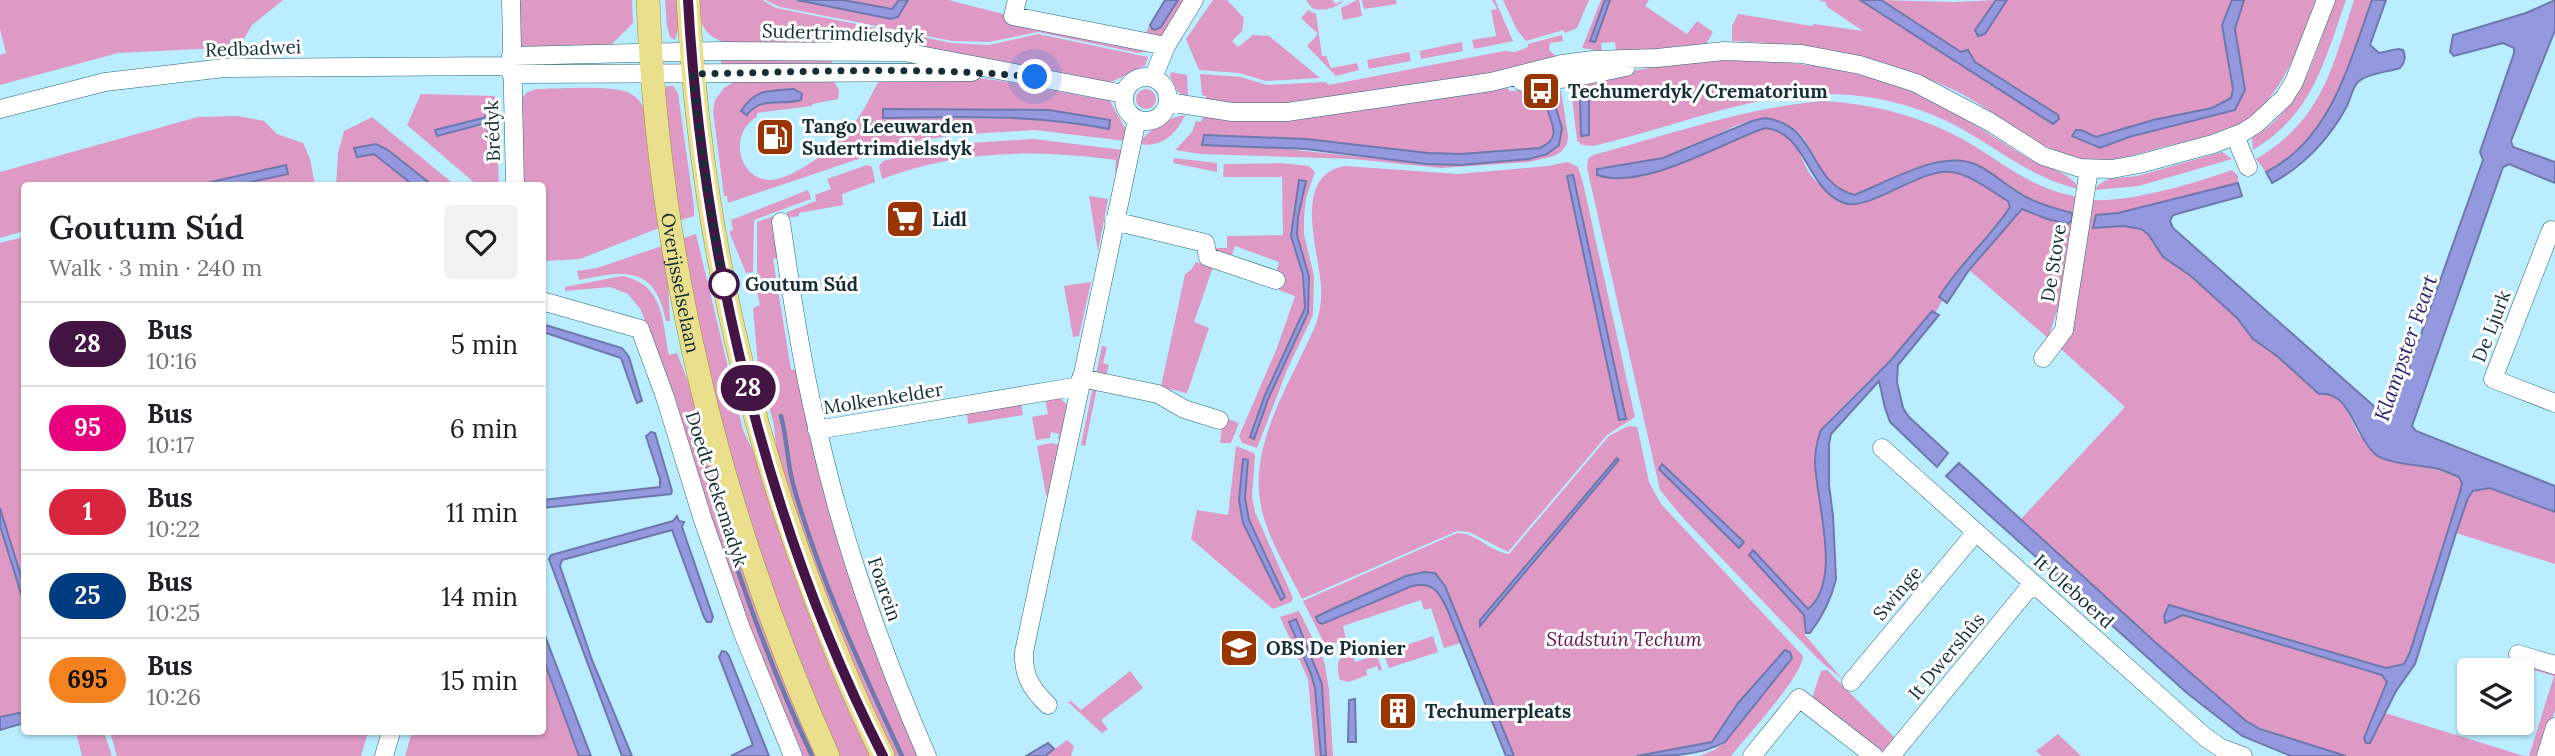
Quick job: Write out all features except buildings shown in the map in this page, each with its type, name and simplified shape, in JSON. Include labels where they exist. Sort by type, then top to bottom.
[{"type":"main road","name":"Overijsselselaan","points":[[648,0],[652,64],[669,216],[698,375],[737,520],[783,650],[828,756]]},
{"type":"main road","points":[[688,0],[692,63],[709,202],[744,372],[773,474],[804,568],[830,636],[883,756]]},
{"type":"street","name":"Brédyk","points":[[511,0],[515,182]]},
{"type":"street","points":[[1017,0],[1013,16],[1166,46]]},
{"type":"street","points":[[1153,78],[1166,46],[1194,0]]},
{"type":"street","points":[[1168,102],[1232,112],[1287,112],[1491,82],[1562,64],[1724,51],[1802,54],[1860,65],[1916,83],[1955,102],[2043,156],[2089,169],[2112,169],[2139,164],[2235,136],[2256,124],[2284,98],[2294,82],[2326,0]]},
{"type":"street","name":"Sudertrimdielsdyk","points":[[652,64],[904,51],[1124,94]]},
{"type":"street","name":"Redbadwei","points":[[0,109],[105,82],[224,68],[652,64]]},
{"type":"street","points":[[1153,78],[1165,87],[1168,102],[1157,118],[1147,121],[1137,119],[1126,109],[1124,94],[1128,85],[1135,80],[1153,78]]},
{"type":"street","points":[[1048,705],[1028,682],[1024,652],[1137,119]]},
{"type":"street","points":[[2235,136],[2248,167]]},
{"type":"street","name":"De Stove","points":[[2043,358],[2064,330],[2089,169]]},
{"type":"street","points":[[1114,221],[1205,243],[1208,257],[1276,281]]},
{"type":"street","name":"Molkenkelder","points":[[781,222],[794,313],[817,430],[1080,382]]},
{"type":"street","name":"De Ljurk","points":[[2555,231],[2551,230],[2493,379],[2555,404]]},
{"type":"street","name":"Doedt Dekemadyk","points":[[546,302],[640,329],[665,397],[738,622],[793,756]]},
{"type":"street","points":[[1080,382],[1158,394],[1184,409],[1219,420]]},
{"type":"street","name":"Foarein","points":[[817,430],[865,597],[927,756]]},
{"type":"street","name":"It Uleboerd","points":[[1882,448],[2205,737],[2221,748],[2243,756]]},
{"type":"street","name":"Swinge","points":[[1851,682],[1976,531]]},
{"type":"street","name":"It Dwershûs","points":[[1891,756],[2033,583]]},
{"type":"street","points":[[2518,654],[2555,665]]},
{"type":"street","points":[[1752,756],[1799,698],[1866,754]]},
{"type":"street","points":[[2546,756],[2555,727]]},
{"type":"street","points":[[384,756],[390,735]]},
{"type":"green space","points":[[0,0],[283,0],[252,25],[239,47],[118,53],[0,85],[0,55],[6,53],[0,29]]},
{"type":"green space","points":[[521,0],[632,0],[633,23],[612,44],[588,50],[518,52],[518,11]]},
{"type":"green space","points":[[665,0],[679,0],[679,26],[675,40],[670,37],[667,26]]},
{"type":"green space","points":[[695,0],[762,0],[776,8],[952,43],[989,45],[1038,34],[1148,57],[1145,66],[1105,83],[895,43],[729,43],[714,37],[705,28]]},
{"type":"green space","points":[[765,0],[797,0],[891,19],[902,12],[908,0],[948,0],[1150,51],[1138,53],[1038,32],[989,42],[952,41],[780,7]]},
{"type":"green space","points":[[843,0],[899,0],[892,9]]},
{"type":"green space","points":[[1178,0],[1186,0],[1166,33],[1153,38],[1143,38],[1150,25],[1150,28],[1161,27]]},
{"type":"green space","points":[[1213,0],[1227,0],[1244,18],[1242,31],[1232,41],[1238,47],[1253,35],[1269,36],[1320,78],[1266,81],[1239,73],[1199,70],[1186,39]]},
{"type":"green space","points":[[1306,0],[1332,0],[1336,4],[1344,0],[1334,7],[1320,10],[1312,8]]},
{"type":"green space","points":[[1357,0],[1362,16],[1343,20],[1341,8]]},
{"type":"green space","points":[[1362,0],[1396,0],[1397,4],[1364,9]]},
{"type":"green space","points":[[1492,0],[1495,0],[1513,41],[1474,49],[1472,40],[1496,36],[1491,10],[1497,9]]},
{"type":"green space","points":[[1503,0],[1589,0],[1577,28],[1526,41],[1517,30]]},
{"type":"green space","points":[[1601,0],[1605,0],[1590,41],[1595,42],[1610,0],[1649,0],[1645,6],[1687,34],[1697,21],[1713,32],[1706,44],[1632,53],[1631,50],[1616,50],[1615,42],[1601,43],[1602,51],[1582,48]]},
{"type":"green space","points":[[1819,0],[1860,0],[2053,124],[2058,115],[1975,61],[1968,50],[1961,52],[1881,0],[1996,0],[1975,30],[1985,34],[2007,0],[2232,0],[2222,25],[2233,89],[2231,98],[2212,108],[2153,120],[2096,137],[2081,130],[2072,135],[2094,147],[2235,110],[2245,90],[2235,29],[2244,0],[2317,0],[2287,71],[2277,88],[2252,115],[2227,130],[2209,136],[2101,161],[2063,154],[2031,138],[1970,98],[1901,69],[1817,49],[1732,41],[1732,26],[1738,14],[1863,31],[1826,6],[1827,3]]},
{"type":"green space","points":[[2334,0],[2346,0],[2314,85],[2290,120],[2253,150],[2252,138],[2270,126],[2284,111],[2306,77]]},
{"type":"green space","points":[[2354,0],[2372,0],[2335,98],[2307,140],[2288,158],[2266,172],[2256,159],[2296,127],[2322,91]]},
{"type":"green space","points":[[1308,10],[1316,14],[1322,56],[1326,56],[1331,68],[1357,63],[1359,70],[1336,76],[1307,46],[1318,34],[1301,18]]},
{"type":"green space","points":[[1562,35],[1563,41],[1550,43],[1549,50],[1557,57],[1509,71],[1298,103],[1247,105],[1206,101],[1206,96],[1202,95],[1200,74],[1241,77],[1267,85],[1326,82],[1329,85],[1504,51],[1515,52],[1528,47],[1528,44]]},
{"type":"green space","points":[[1462,42],[1463,51],[1421,59],[1420,51]]},
{"type":"green space","points":[[1409,52],[1411,61],[1369,69],[1367,60]]},
{"type":"green space","points":[[1737,59],[1835,69],[1906,89],[1955,113],[2030,159],[2064,174],[2079,189],[2022,166],[1933,115],[1887,101],[1843,94],[1802,95],[1761,101],[1593,146],[1582,145],[1577,140],[1571,89],[1576,88],[1576,82],[1664,65]]},
{"type":"green space","points":[[721,60],[831,60],[833,64],[721,68]]},
{"type":"green space","points":[[1171,72],[1187,75],[1188,98],[1178,92],[1170,76]]},
{"type":"green space","points":[[964,76],[1110,101],[1125,128],[1125,141],[1035,130],[954,135],[918,141],[873,154],[728,203],[727,196],[724,196],[713,111],[715,100],[724,88],[734,82],[833,80],[839,90],[838,99],[812,106],[757,113],[757,117],[748,124],[740,143],[740,153],[750,171],[769,180],[793,173],[831,148],[856,121],[881,79]],"holes":[[[761,92],[797,102],[761,103],[752,108]],[[884,109],[1049,110],[1110,120],[1109,129],[1046,119],[883,118]]]},
{"type":"green space","points":[[667,86],[673,86],[678,93],[694,207],[694,216],[678,221],[665,90]]},
{"type":"green space","points":[[1508,88],[1509,91],[1561,90],[1568,136],[1567,144],[1554,156],[1529,162],[1441,168],[1353,159],[1201,154],[1175,150],[1192,132],[1196,121],[1201,122],[1203,117],[1245,121],[1295,120]],"holes":[[[1548,109],[1559,145],[1461,165],[1426,164],[1201,140],[1204,135],[1306,139],[1428,153],[1461,154],[1540,148],[1552,136],[1553,126]]]},
{"type":"green space","points":[[536,89],[613,89],[631,94],[639,101],[648,116],[661,219],[658,220],[659,228],[580,259],[546,261],[546,182],[523,182],[520,102],[526,93]]},
{"type":"green space","points":[[1142,89],[1150,89],[1156,99],[1150,109],[1142,109],[1136,103],[1136,95]]},
{"type":"green space","points":[[421,94],[495,96],[495,105],[488,106],[487,115],[483,118],[436,130],[485,126],[488,128],[489,160],[498,160],[499,182],[474,182],[407,125]]},
{"type":"green space","points":[[1824,101],[1878,108],[1931,124],[1964,140],[2032,182],[2079,197],[2063,293],[2048,338],[1969,270],[2022,208],[2047,219],[2072,213],[2032,200],[1977,165],[1962,161],[1931,165],[1854,195],[1840,189],[1830,180],[1798,132],[1781,125],[1757,121],[1742,123],[1653,160],[1600,167],[1605,178],[1646,175],[1765,128],[1786,135],[1798,149],[1816,181],[1855,204],[1922,177],[1949,172],[1960,174],[2008,201],[2010,207],[2002,219],[1939,297],[1943,300],[1935,313],[1931,311],[1901,348],[1820,433],[1817,477],[1826,550],[1825,573],[1820,593],[1808,609],[1754,551],[1749,555],[1805,615],[1805,635],[1843,680],[1818,659],[1683,518],[1660,490],[1587,168],[1588,159],[1593,155],[1737,115]]},
{"type":"green space","points":[[1185,115],[1173,134],[1161,142],[1140,144],[1147,134],[1159,125]]},
{"type":"green space","points":[[238,116],[264,121],[277,134],[303,143],[310,159],[314,182],[251,182],[287,174],[286,165],[211,182],[21,182],[21,232],[0,238],[0,172],[198,117]]},
{"type":"green space","points":[[372,117],[451,182],[428,182],[388,150],[355,149],[357,157],[374,154],[409,182],[336,182],[338,153],[344,131]]},
{"type":"green space","points":[[1034,139],[1123,150],[1115,174],[1116,160],[1056,154],[968,157],[911,169],[882,179],[879,166],[883,161],[952,144]]},
{"type":"green space","points":[[2222,152],[2232,159],[2139,186],[2095,190],[2109,179],[2137,176]]},
{"type":"green space","points":[[1174,158],[1217,163],[1217,172],[1173,163]]},
{"type":"green space","points":[[1568,162],[1578,167],[1583,183],[1635,417],[1607,435],[1508,552],[1469,532],[1457,531],[1302,599],[1268,530],[1261,506],[1259,482],[1261,459],[1275,412],[1320,310],[1321,286],[1312,217],[1313,199],[1318,184],[1328,172],[1345,166],[1458,174]]},
{"type":"green space","points":[[1280,163],[1309,166],[1315,172],[1306,198],[1304,217],[1304,234],[1314,276],[1313,315],[1287,370],[1257,448],[1242,443],[1239,436],[1277,348],[1295,296],[1279,290],[1284,276],[1276,273],[1279,262],[1235,246],[1231,257],[1216,251],[1215,248],[1227,248],[1227,236],[1283,235],[1282,177],[1223,177],[1224,164]],"holes":[[[1298,181],[1306,182],[1297,235],[1309,277],[1308,313],[1269,397],[1254,439],[1265,395],[1305,308],[1303,275],[1291,236]]]},
{"type":"green space","points":[[867,165],[872,167],[875,182],[842,194],[843,205],[799,213],[799,216],[787,218],[787,212],[816,201],[815,195],[831,189],[827,179]]},
{"type":"green space","points":[[2232,170],[2238,176],[2238,183],[2118,213],[2096,215],[2093,228],[2124,226],[2141,229],[2149,234],[2163,257],[2191,276],[2237,318],[2253,339],[2277,356],[2319,394],[2334,395],[2342,401],[2358,433],[2378,457],[2441,470],[2459,477],[2462,483],[2404,664],[2386,668],[2187,610],[2165,622],[2183,615],[2383,675],[2387,682],[2364,738],[2366,743],[2370,743],[2385,713],[2524,756],[2346,756],[2260,728],[2246,721],[2155,642],[2021,519],[2125,407],[2061,349],[2070,330],[2093,200],[2144,195]]},
{"type":"green space","points":[[808,190],[811,199],[754,220],[753,272],[746,273],[730,234],[733,230],[731,220]]},
{"type":"green space","points":[[1089,196],[1108,199],[1098,251]]},
{"type":"green space","points":[[783,213],[779,258],[773,259],[791,370],[797,369],[845,564],[872,642],[919,756],[893,756],[860,687],[778,467],[774,425],[758,366],[753,308],[760,305],[754,279],[757,278],[757,222]]},
{"type":"green space","points":[[696,234],[743,430],[763,472],[873,756],[837,756],[790,647],[727,455],[681,239]]},
{"type":"green space","points":[[21,238],[21,576],[0,508],[0,243]]},
{"type":"green space","points":[[662,246],[667,258],[670,321],[666,321],[654,290],[646,281],[636,276],[611,274],[579,280],[577,271],[597,268]]},
{"type":"green space","points":[[1196,262],[1213,267],[1194,322],[1209,328],[1187,393],[1161,387],[1185,274]]},
{"type":"green space","points":[[622,276],[636,280],[646,287],[659,305],[669,355],[677,353],[693,394],[820,756],[799,756],[733,592],[680,422],[641,310],[628,294],[610,287],[565,291],[565,287]]},
{"type":"green space","points":[[1091,282],[1079,336],[1073,337],[1064,286]]},
{"type":"green space","points":[[1102,346],[1107,347],[1103,363],[1109,365],[1106,376],[1096,374]]},
{"type":"green space","points":[[1093,387],[1097,388],[1085,446],[1081,445]]},
{"type":"green space","points":[[1059,398],[1068,405],[1063,440],[1058,439],[1059,434],[1051,432],[1050,438],[1036,440],[1032,417],[1048,414],[1045,399]]},
{"type":"green space","points":[[1021,403],[1023,415],[968,424],[967,413]]},
{"type":"green space","points":[[1223,417],[1239,423],[1231,443],[1220,443]]},
{"type":"green space","name":"Stadstuin Techum","points":[[1628,426],[1637,427],[1649,482],[1661,504],[1803,656],[1784,692],[1731,756],[1700,756],[1725,742],[1792,658],[1789,652],[1785,651],[1738,703],[1712,742],[1637,756],[1514,756],[1445,586],[1435,573],[1406,576],[1316,618],[1322,624],[1412,586],[1425,585],[1441,595],[1461,643],[1444,648],[1431,608],[1424,610],[1421,600],[1343,626],[1346,639],[1328,645],[1324,643],[1303,601],[1457,533],[1471,536],[1509,554],[1609,436]],"holes":[[[1617,458],[1619,461],[1480,625],[1480,620]]]},
{"type":"green space","points":[[1051,443],[1061,445],[1051,496],[1046,495],[1037,446]]},
{"type":"green space","points":[[1236,446],[1254,453],[1252,497],[1255,512],[1293,598],[1291,602],[1273,609],[1191,539],[1197,510],[1228,515]],"holes":[[[1244,459],[1248,460],[1245,498],[1249,520],[1285,597],[1281,600],[1243,523],[1239,500]]]},
{"type":"green space","points":[[2481,488],[2490,488],[2555,512],[2555,564],[2456,533],[2467,501]]},
{"type":"green space","points":[[0,526],[21,593],[21,713],[0,717]]},
{"type":"green space","points":[[1299,611],[1324,661],[1329,689],[1333,756],[1326,756],[1322,684],[1295,619],[1289,623],[1312,674],[1315,688],[1321,756],[1315,756],[1308,679],[1280,617]]},
{"type":"green space","points":[[1433,636],[1438,652],[1389,668],[1383,653]]},
{"type":"green space","points":[[1351,651],[1355,662],[1377,655],[1382,670],[1379,671],[1377,666],[1366,670],[1367,675],[1349,682],[1340,680],[1338,662]]},
{"type":"green space","points":[[546,666],[579,756],[405,756],[411,735],[546,735]]},
{"type":"green space","points":[[2534,666],[2555,672],[2555,711],[2540,756],[2529,756],[2554,676],[2534,670]]},
{"type":"green space","points":[[1827,670],[1897,740],[1887,750],[1880,751],[1812,698],[1821,671]]},
{"type":"green space","points":[[1130,671],[1143,688],[1101,720],[1108,729],[1102,733],[1068,702],[1071,701],[1081,710]]},
{"type":"green space","points":[[2058,734],[2081,756],[2042,756],[2036,751]]},
{"type":"green space","points":[[77,735],[105,735],[112,756],[82,756]]},
{"type":"green space","points":[[111,735],[367,735],[361,756],[117,756]]},
{"type":"green space","points":[[1067,740],[1074,746],[1071,756],[1045,756]]},
{"type":"water","points":[[797,0],[843,0],[892,9],[899,0],[908,0],[898,17],[891,19]]},
{"type":"water","points":[[1165,0],[1178,0],[1161,27],[1152,29],[1150,25]]},
{"type":"water","points":[[1605,0],[1610,0],[1595,42],[1590,41]]},
{"type":"water","points":[[1860,0],[1881,0],[1961,52],[1968,50],[1975,62],[2058,115],[2059,119],[2053,124]]},
{"type":"water","points":[[1996,0],[2007,0],[1985,34],[1978,36],[1975,30]]},
{"type":"water","points":[[2232,0],[2244,0],[2235,29],[2245,90],[2235,110],[2129,137],[2100,148],[2072,136],[2076,130],[2081,130],[2096,137],[2153,120],[2212,108],[2231,98],[2233,89],[2222,25]]},
{"type":"water","points":[[2372,0],[2386,0],[2370,45],[2379,53],[2403,50],[2403,64],[2400,68],[2373,74],[2359,81],[2340,118],[2324,140],[2305,160],[2272,183],[2266,172],[2288,158],[2307,140],[2335,98]]},
{"type":"water","points":[[2555,0],[2555,30],[2511,141],[2513,147],[2555,162],[2555,183],[2509,164],[2503,167],[2412,426],[2416,431],[2555,486],[2555,512],[2490,488],[2473,491],[2456,533],[2415,664],[2396,691],[2370,743],[2366,743],[2364,738],[2387,682],[2382,675],[2183,615],[2165,623],[2164,616],[2169,605],[2386,668],[2404,664],[2460,492],[2462,483],[2459,477],[2439,469],[2387,460],[2375,454],[2338,399],[2319,394],[2277,356],[2253,339],[2237,318],[2191,276],[2163,257],[2148,234],[2141,229],[2124,226],[2093,228],[2096,215],[2118,213],[2238,183],[2242,196],[2173,215],[2170,221],[2173,228],[2376,408],[2387,410],[2395,407],[2483,160],[2480,152],[2514,53],[2514,48],[2503,43],[2454,56],[2450,52],[2453,35],[2526,13]]},
{"type":"water","points":[[794,89],[802,94],[801,100],[765,103],[752,109],[747,115],[741,111],[758,94]]},
{"type":"water","points":[[1583,95],[1589,95],[1589,135],[1581,136],[1580,99]]},
{"type":"water","points":[[495,105],[498,160],[489,161],[488,129],[482,124],[437,136],[435,130],[483,118],[487,115],[488,106]]},
{"type":"water","points":[[1547,108],[1556,108],[1562,128],[1559,145],[1547,154],[1529,159],[1461,165],[1426,164],[1306,149],[1202,145],[1204,135],[1306,139],[1428,153],[1461,154],[1540,148],[1553,136]]},
{"type":"water","points":[[883,109],[1049,110],[1110,120],[1109,129],[1025,119],[883,118]]},
{"type":"water","points":[[1765,118],[1783,123],[1795,131],[1828,178],[1839,188],[1854,195],[1914,169],[1947,161],[1963,161],[1983,168],[2032,200],[2072,213],[2072,220],[2068,224],[2022,209],[1969,270],[1947,303],[1939,297],[2010,207],[2008,201],[1958,173],[1925,176],[1867,201],[1844,203],[1831,196],[1822,186],[1790,139],[1765,128],[1659,171],[1636,177],[1597,175],[1597,169],[1663,158]]},
{"type":"water","points":[[376,144],[388,150],[428,182],[409,182],[374,154],[357,157],[354,148]]},
{"type":"water","points":[[286,165],[288,174],[251,182],[211,182]]},
{"type":"water","points":[[1573,175],[1626,419],[1619,420],[1567,176]]},
{"type":"water","points":[[1299,180],[1306,181],[1297,235],[1309,277],[1308,313],[1269,397],[1254,439],[1250,437],[1265,395],[1305,308],[1303,275],[1291,236]]},
{"type":"water","points":[[1932,311],[1939,315],[1898,365],[1897,382],[1903,408],[1909,417],[1948,453],[1937,467],[1890,422],[1879,381],[1831,434],[1829,485],[1836,579],[1823,614],[1810,633],[1806,633],[1804,615],[1749,555],[1753,550],[1808,609],[1818,596],[1824,580],[1826,561],[1815,462],[1821,430],[1891,360]]},
{"type":"water","points":[[546,325],[622,348],[629,357],[642,401],[637,403],[621,358],[546,333]]},
{"type":"water","points":[[651,432],[655,433],[671,494],[546,508],[546,500],[660,487],[660,479],[646,436]]},
{"type":"water","points":[[1617,458],[1619,460],[1480,626],[1480,620]]},
{"type":"water","points":[[1243,459],[1248,460],[1245,498],[1249,520],[1285,597],[1281,600],[1243,523],[1239,500]]},
{"type":"water","points":[[1959,463],[2246,721],[2260,729],[2346,756],[2291,756],[2242,736],[2187,693],[1946,476]]},
{"type":"water","points":[[1662,464],[1744,542],[1739,548],[1659,469]]},
{"type":"water","points":[[0,508],[21,576],[21,593],[0,526]]},
{"type":"water","points":[[677,516],[679,521],[684,522],[682,527],[713,617],[711,622],[707,622],[704,617],[672,530],[562,560],[560,566],[592,660],[632,756],[622,756],[549,559],[551,555],[673,521]]},
{"type":"water","points":[[1424,572],[1435,573],[1445,586],[1514,756],[1506,756],[1448,611],[1431,587],[1412,586],[1322,624],[1318,622],[1316,617],[1328,611],[1406,576]]},
{"type":"water","points":[[1296,619],[1322,684],[1326,756],[1321,756],[1315,688],[1289,622]]},
{"type":"water","points":[[546,638],[591,756],[579,756],[546,666]]},
{"type":"water","points":[[1785,650],[1790,652],[1792,658],[1725,742],[1694,753],[1637,756],[1712,742],[1738,703]]},
{"type":"water","points":[[722,651],[729,656],[769,756],[731,756],[753,745],[719,657]]},
{"type":"water","points":[[1355,699],[1356,742],[1348,742],[1349,700]]},
{"type":"water","points":[[21,713],[21,724],[0,730],[0,717]]},
{"type":"water","points":[[1048,743],[1054,749],[1045,756],[1026,756]]},
{"type":"waterway","points":[[781,416],[793,484],[815,553],[856,656],[902,756]]},
{"type":"waterway","points":[[696,437],[748,599],[812,756]]},
{"type":"bus line","name":"28","points":[[688,0],[695,98],[709,202],[729,310],[759,431],[804,568],[830,636],[883,756]]},
{"type":"place","name":"Techumerdyk/Crematorium","points":[[1541,91]]},
{"type":"place","name":"Tango Leeuwarden Sudertrimdielsdyk","points":[[775,137]]},
{"type":"place","name":"Lidl","points":[[905,219]]},
{"type":"place","name":"Goutum Súd","points":[[724,284]]},
{"type":"place","name":"OBS De Pionier","points":[[1239,648]]},
{"type":"place","name":"Techumerpleats","points":[[1398,711]]},
{"type":"route","points":[[724,284],[709,202],[692,74],[914,71],[979,72],[1035,77]]},
{"type":"water label","name":"Klampster Feart","points":[[2406,348]]}]
